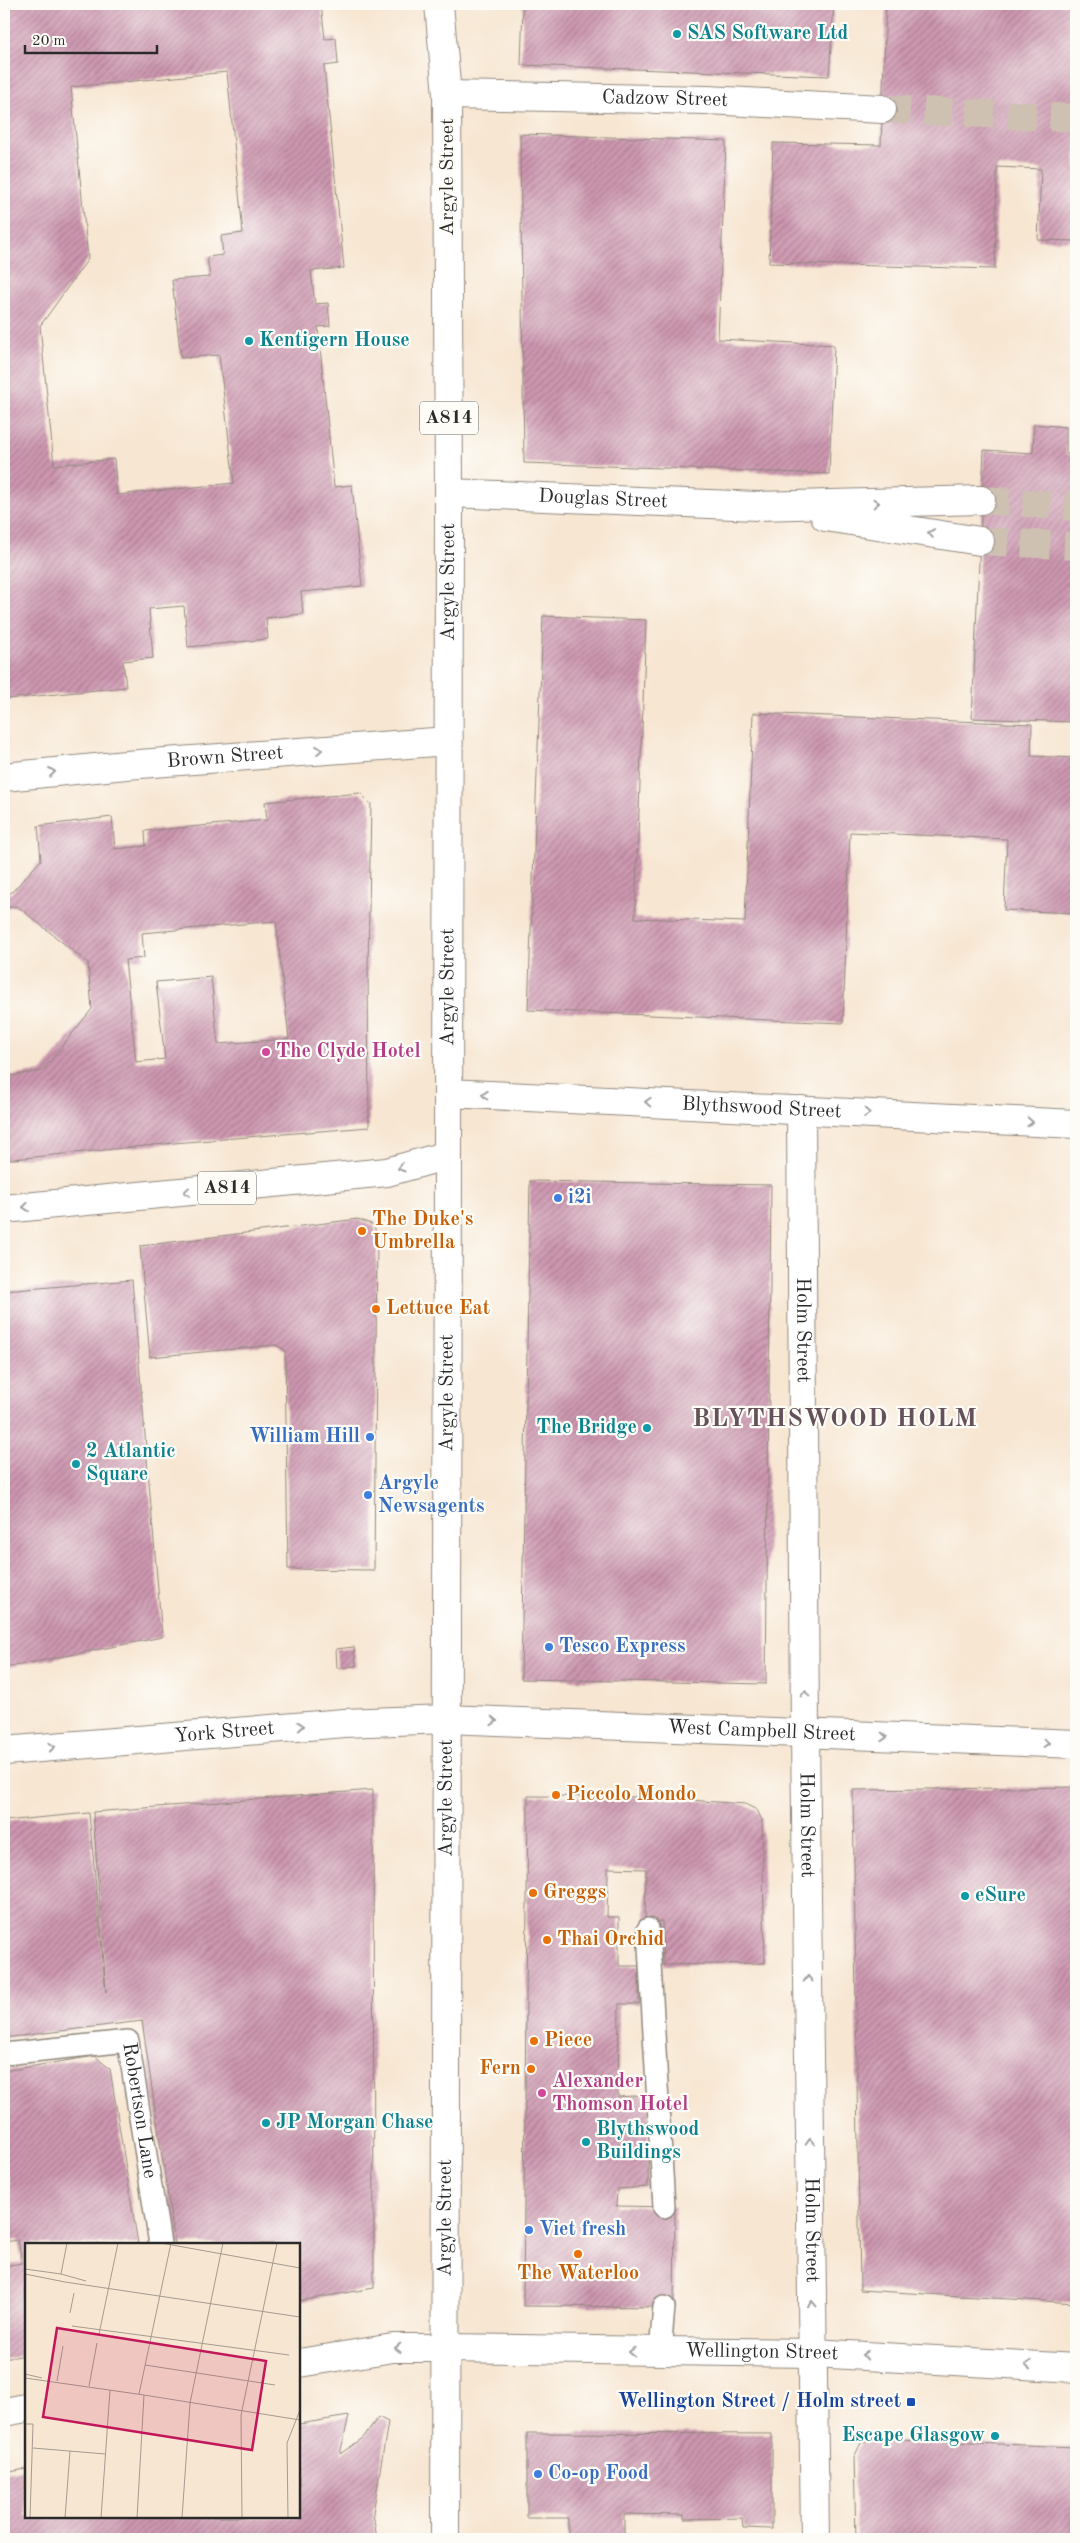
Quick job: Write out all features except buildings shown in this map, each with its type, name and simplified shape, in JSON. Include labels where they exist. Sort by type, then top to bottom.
[{"type":"street","name":"Argyle Street","points":[[439,4],[447,95],[449,493],[445,2539]]},
{"type":"street","name":"Argyle Street","points":[[447,95],[456,4]]},
{"type":"street","name":"Cadzow Street","points":[[447,95],[708,100],[882,109]]},
{"type":"street","name":"Douglas Street","points":[[449,493],[757,506],[981,500]]},
{"type":"street","name":"Douglas Street","points":[[757,506],[980,540]]},
{"type":"street","name":"Brown Street","points":[[4,778],[126,765],[448,740]]},
{"type":"street","name":"Blythswood Street","points":[[448,1093],[1076,1124]]},
{"type":"street","name":"Holm Street","points":[[801,1110],[805,1734],[815,2539]]},
{"type":"street","name":"A814","points":[[4,1210],[386,1172],[448,1155]]},
{"type":"street","name":"West Campbell Street","points":[[446,1719],[1076,1744]]},
{"type":"street","name":"York Street","points":[[4,1751],[344,1723],[446,1719]]},
{"type":"street","name":"Wellington Street","points":[[300,2363],[393,2348],[446,2348],[813,2353],[1076,2368]]},
{"type":"street","points":[[4,2412],[25,2408]]},
{"type":"lane","points":[[648,1929],[664,2207]]},
{"type":"lane","name":"Robertson Lane","points":[[4,2054],[128,2041],[160,2243]]},
{"type":"lane","points":[[660,2352],[664,2307]]},
{"type":"tunnel","points":[[882,109],[1076,118]]},
{"type":"tunnel","points":[[981,500],[1076,507]]},
{"type":"tunnel","points":[[980,541],[1076,546]]},
{"type":"place","name":"SAS Software Ltd","points":[[677,34]]},
{"type":"place","name":"Kentigern House","points":[[249,341]]},
{"type":"place","name":"The Clyde Hotel","points":[[266,1052]]},
{"type":"place","name":"i2i","points":[[558,1198]]},
{"type":"place","name":"The Duke's Umbrella","points":[[362,1231]]},
{"type":"place","name":"Lettuce Eat","points":[[376,1309]]},
{"type":"place","name":"The Bridge","points":[[647,1428]]},
{"type":"place","name":"William Hill","points":[[370,1437]]},
{"type":"place","name":"2 Atlantic Square","points":[[76,1464]]},
{"type":"place","name":"Argyle Newsagents","points":[[368,1495]]},
{"type":"place","name":"Tesco Express","points":[[549,1647]]},
{"type":"place","name":"Piccolo Mondo","points":[[556,1795]]},
{"type":"place","name":"Greggs","points":[[533,1893]]},
{"type":"place","name":"eSure","points":[[965,1896]]},
{"type":"place","name":"Thai Orchid","points":[[547,1940]]},
{"type":"place","name":"Piece","points":[[534,2041]]},
{"type":"place","name":"Fern","points":[[531,2069]]},
{"type":"place","name":"Alexander Thomson Hotel","points":[[542,2093]]},
{"type":"place","name":"JP Morgan Chase","points":[[266,2123]]},
{"type":"place","name":"Blythswood Buildings","points":[[586,2142]]},
{"type":"place","name":"Viet fresh","points":[[529,2230]]},
{"type":"place","name":"The Waterloo","points":[[578,2254]]},
{"type":"place","name":"Wellington Street / Holm street","points":[[911,2402]]},
{"type":"place","name":"Escape Glasgow","points":[[995,2436]]},
{"type":"place","name":"Co-op Food","points":[[538,2474]]},
{"type":"district","name":"BLYTHSWOOD HOLM","points":[[835,1419]]}]
